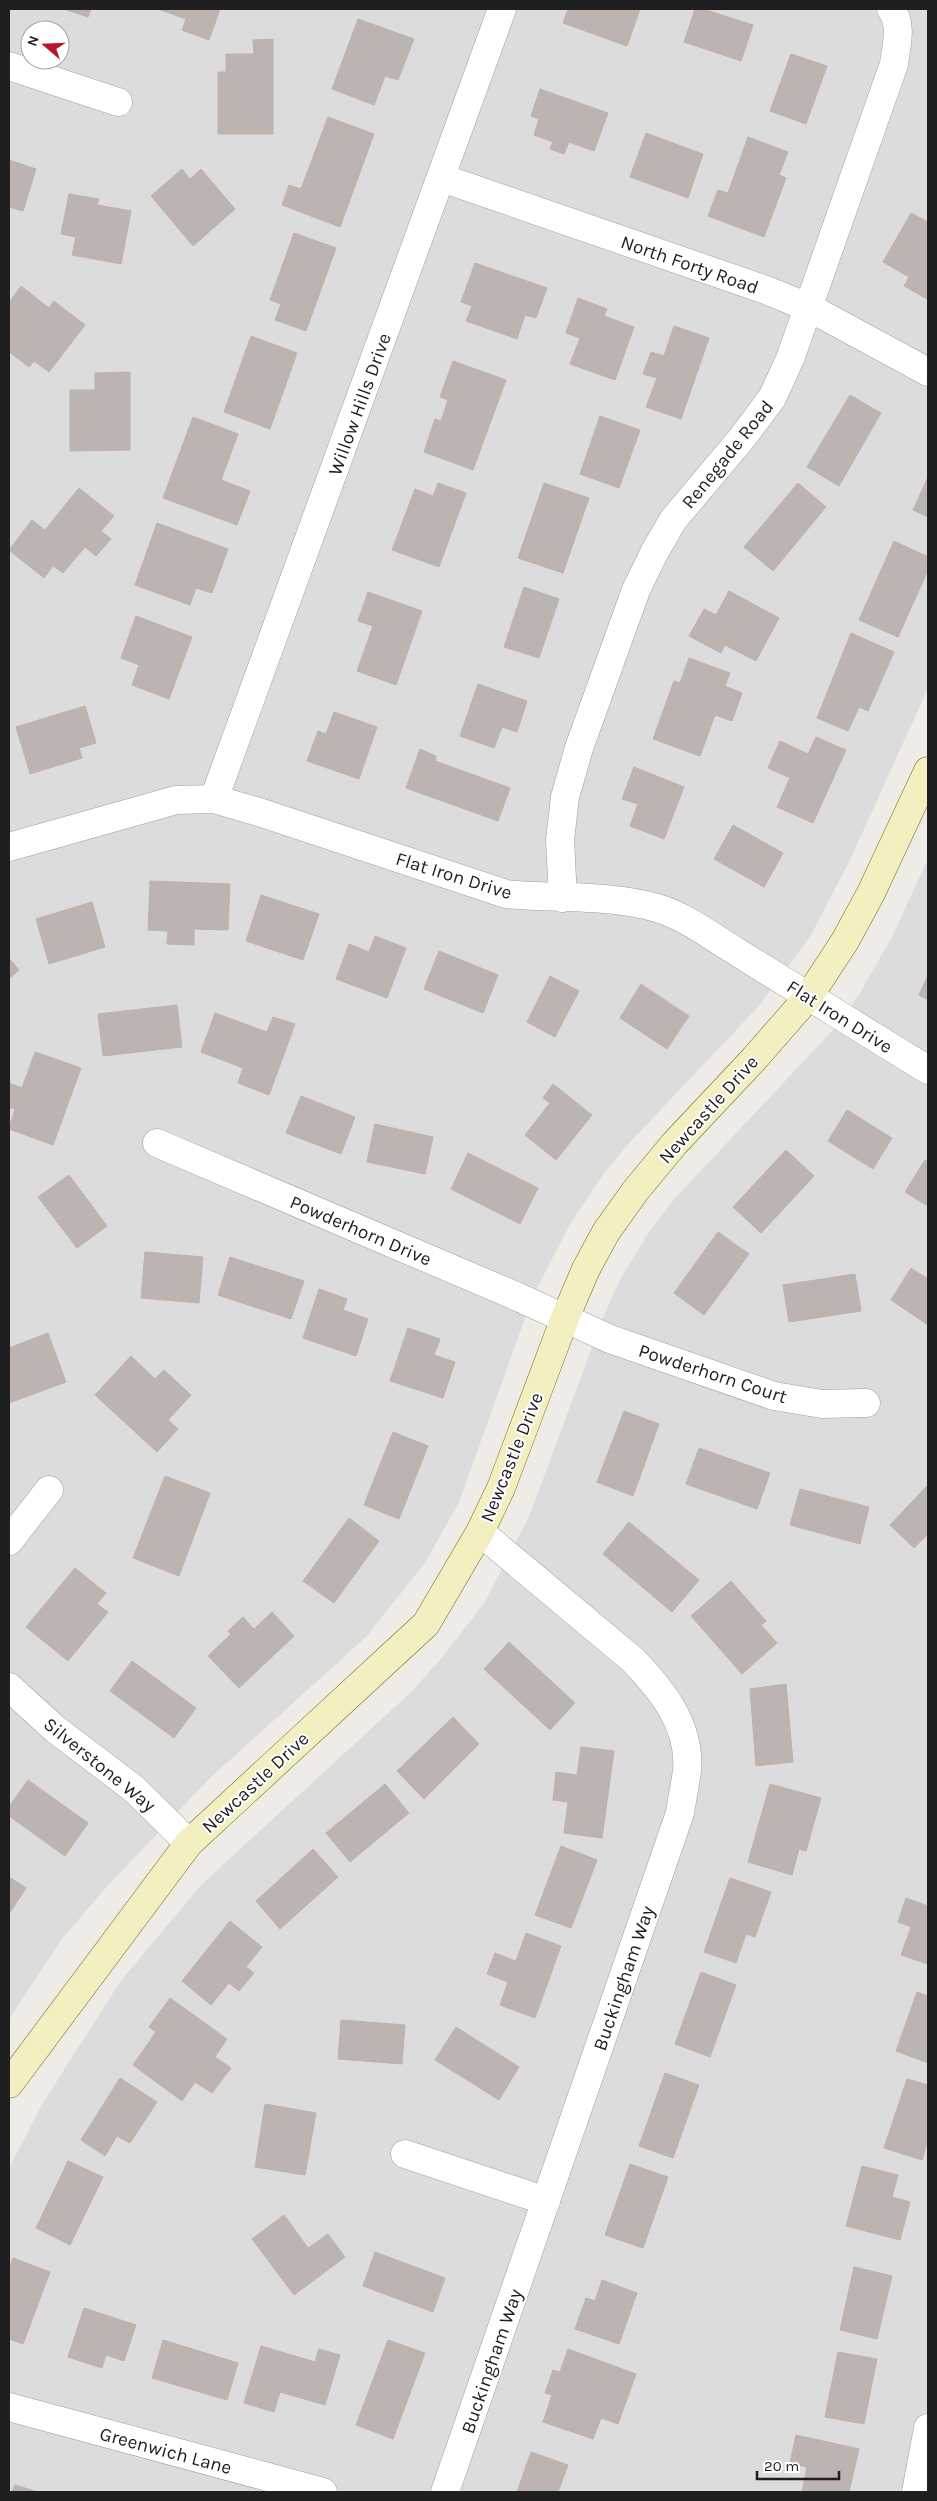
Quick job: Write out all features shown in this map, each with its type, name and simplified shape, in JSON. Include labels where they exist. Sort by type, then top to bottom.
[{"type":"street","name":"Willow Hills Drive","points":[[214,799],[442,178],[502,9]]},
{"type":"street","name":"Renegade Road","points":[[563,898],[560,840],[566,797],[579,748],[636,590],[673,520],[742,438],[772,398],[790,359],[894,64],[898,35],[895,14],[891,9]]},
{"type":"street","points":[[9,66],[118,102]]},
{"type":"street","name":"North Forty Road","points":[[442,178],[766,290],[808,307],[928,372]]},
{"type":"street","name":"Newcastle Drive","points":[[9,2084],[189,1843],[426,1624],[480,1532],[501,1488],[565,1318],[586,1269],[606,1232],[636,1190],[674,1143],[754,1059],[808,996],[845,940],[871,893],[928,771]]},
{"type":"street","name":"Flat Iron Drive","points":[[9,847],[176,800],[214,799],[262,812],[506,894],[628,902],[658,908],[684,921],[928,1070]]},
{"type":"street","name":"Powderhorn Drive","points":[[157,1143],[565,1318]]},
{"type":"street","name":"Powderhorn Court","points":[[565,1318],[610,1339],[774,1396],[822,1404],[866,1403]]},
{"type":"street","points":[[9,1541],[49,1490]]},
{"type":"street","name":"Buckingham Way","points":[[445,2492],[680,1812],[687,1768],[683,1730],[670,1704],[652,1681],[633,1660],[480,1532]]},
{"type":"street","name":"Silverstone Way","points":[[9,1687],[55,1729],[140,1794],[189,1843]]},
{"type":"street","points":[[405,2154],[546,2201]]},
{"type":"street","name":"Greenwich Lane","points":[[9,2407],[322,2492]]},
{"type":"street","points":[[916,2492],[928,2428]]},
{"type":"shaded area","points":[[9,9],[928,9],[928,688],[850,860],[811,935],[759,1006],[631,1141],[604,1173],[570,1224],[533,1296],[459,1502],[425,1563],[366,1637],[210,1778],[102,1892],[62,1939],[9,2019]]},
{"type":"shaded area","points":[[928,859],[928,2492],[9,2492],[9,2168],[43,2103],[120,1982],[201,1885],[411,1692],[440,1660],[485,1602],[529,1517],[604,1315],[619,1282],[649,1232],[676,1197],[834,1029],[857,998],[892,937]]},
{"type":"building","points":[[64,9],[91,9],[88,17]]},
{"type":"building","points":[[158,9],[220,9],[209,40],[182,30],[186,19]]},
{"type":"building","points":[[568,9],[640,9],[627,46],[563,23]]},
{"type":"building","points":[[695,9],[703,9],[753,25],[741,61],[684,42]]},
{"type":"building","points":[[358,19],[414,39],[398,80],[385,76],[374,105],[332,89]]},
{"type":"building","points":[[273,39],[273,134],[218,134],[218,72],[226,72],[226,54],[254,54],[253,40]]},
{"type":"building","points":[[791,54],[827,66],[806,124],[770,111]]},
{"type":"building","points":[[540,89],[608,113],[594,151],[569,142],[564,154],[550,149],[553,142],[534,135],[539,119],[531,116]]},
{"type":"building","points":[[328,117],[374,134],[340,227],[282,205],[289,185],[301,189]]},
{"type":"building","points":[[646,133],[703,154],[688,198],[630,177]]},
{"type":"building","points":[[748,137],[788,152],[779,175],[786,178],[764,237],[708,216],[718,190],[728,193]]},
{"type":"building","points":[[9,160],[36,169],[23,211],[9,207]]},
{"type":"building","points":[[182,169],[190,179],[201,169],[235,209],[193,246],[151,196]]},
{"type":"building","points":[[69,194],[99,199],[97,205],[131,211],[121,264],[72,255],[76,237],[61,234]]},
{"type":"building","points":[[911,213],[928,222],[927,299],[904,286],[909,277],[883,262]]},
{"type":"building","points":[[294,233],[336,248],[306,331],[275,320],[281,304],[270,300]]},
{"type":"building","points":[[475,263],[547,288],[536,318],[525,315],[517,339],[466,321],[472,306],[461,302]]},
{"type":"building","points":[[21,286],[49,308],[54,301],[85,325],[49,372],[34,361],[29,367],[9,352],[9,303]]},
{"type":"building","points":[[578,298],[607,309],[604,316],[634,327],[615,380],[570,364],[580,338],[566,333]]},
{"type":"building","points":[[674,326],[709,338],[681,419],[646,407],[657,378],[643,374],[651,352],[664,356]]},
{"type":"building","points":[[251,336],[297,353],[270,429],[224,412]]},
{"type":"building","points":[[453,361],[506,380],[473,470],[424,452],[435,419],[441,421],[448,400],[440,397]]},
{"type":"building","points":[[130,372],[130,450],[70,451],[70,390],[95,390],[95,373]]},
{"type":"building","points":[[850,395],[881,413],[839,486],[807,467]]},
{"type":"building","points":[[600,416],[640,430],[619,488],[580,474]]},
{"type":"building","points":[[193,417],[238,434],[221,480],[250,491],[237,525],[163,498]]},
{"type":"building","points":[[928,477],[928,517],[913,510]]},
{"type":"building","points":[[438,483],[466,493],[439,567],[392,550],[415,489],[433,496]]},
{"type":"building","points":[[544,483],[589,498],[563,573],[518,558]]},
{"type":"building","points":[[798,483],[826,507],[773,571],[744,547]]},
{"type":"building","points":[[79,488],[114,516],[101,531],[111,539],[96,556],[85,547],[63,573],[53,566],[44,578],[9,550],[32,520],[45,530]]},
{"type":"building","points":[[157,523],[228,549],[212,593],[196,588],[190,605],[135,585]]},
{"type":"building","points":[[894,541],[928,557],[928,570],[898,637],[859,620]]},
{"type":"building","points":[[524,587],[559,599],[539,658],[504,647]]},
{"type":"building","points":[[729,591],[779,618],[756,661],[725,645],[721,653],[689,636],[704,609],[716,615]]},
{"type":"building","points":[[368,592],[422,611],[396,685],[357,671],[373,626],[358,621]]},
{"type":"building","points":[[136,616],[192,637],[169,699],[132,685],[139,665],[121,658]]},
{"type":"building","points":[[851,633],[894,652],[868,711],[859,707],[848,731],[817,718]]},
{"type":"building","points":[[689,658],[730,673],[725,686],[742,693],[732,721],[715,715],[700,756],[653,739],[674,681],[680,683]]},
{"type":"building","points":[[478,684],[527,701],[517,732],[502,727],[494,748],[460,736]]},
{"type":"building","points":[[85,706],[96,743],[79,748],[82,758],[30,774],[16,727]]},
{"type":"building","points":[[334,712],[377,727],[359,779],[307,761],[318,731],[326,734]]},
{"type":"building","points":[[816,737],[846,750],[813,823],[777,807],[790,778],[768,768],[780,741],[808,754]]},
{"type":"building","points":[[420,749],[436,756],[435,761],[510,788],[498,821],[406,788]]},
{"type":"building","points":[[634,767],[684,787],[664,839],[630,826],[638,804],[622,799]]},
{"type":"building","points":[[733,825],[783,853],[764,887],[714,859]]},
{"type":"building","points":[[150,881],[230,884],[228,930],[194,929],[194,945],[167,944],[168,931],[148,930]]},
{"type":"building","points":[[261,895],[319,914],[303,960],[246,941]]},
{"type":"building","points":[[92,902],[105,947],[49,964],[36,919]]},
{"type":"building","points":[[375,936],[406,948],[387,998],[336,979],[349,944],[369,952]]},
{"type":"building","points":[[439,951],[498,975],[483,1013],[424,989]]},
{"type":"building","points":[[9,958],[19,970],[9,979]]},
{"type":"building","points":[[928,975],[928,1000],[919,995]]},
{"type":"building","points":[[550,976],[579,991],[555,1037],[527,1022]]},
{"type":"building","points":[[641,984],[689,1016],[667,1049],[620,1018]]},
{"type":"building","points":[[177,1005],[182,1047],[103,1056],[98,1014]]},
{"type":"building","points":[[215,1013],[267,1032],[273,1017],[295,1024],[269,1095],[238,1083],[243,1068],[201,1052]]},
{"type":"building","points":[[35,1052],[81,1068],[53,1145],[9,1129],[15,1109],[9,1107],[9,1083],[22,1088]]},
{"type":"building","points":[[553,1084],[592,1115],[556,1160],[525,1135],[550,1103],[543,1098]]},
{"type":"building","points":[[301,1096],[355,1117],[341,1154],[286,1133]]},
{"type":"building","points":[[847,1110],[892,1138],[873,1169],[828,1141]]},
{"type":"building","points":[[375,1124],[433,1137],[425,1174],[367,1162]]},
{"type":"building","points":[[786,1150],[814,1176],[761,1233],[733,1207]]},
{"type":"building","points":[[468,1153],[538,1188],[520,1224],[451,1189]]},
{"type":"building","points":[[925,1160],[928,1162],[928,1206],[905,1192]]},
{"type":"building","points":[[69,1175],[107,1226],[77,1248],[38,1197]]},
{"type":"building","points":[[718,1232],[749,1254],[704,1315],[674,1293]]},
{"type":"building","points":[[145,1252],[203,1257],[199,1303],[141,1298]]},
{"type":"building","points":[[230,1257],[304,1281],[291,1319],[218,1295]]},
{"type":"building","points":[[911,1268],[928,1279],[928,1325],[891,1300]]},
{"type":"building","points":[[855,1274],[861,1311],[789,1322],[783,1285]]},
{"type":"building","points":[[319,1289],[347,1299],[343,1310],[368,1319],[356,1356],[303,1338]]},
{"type":"building","points":[[408,1328],[440,1339],[434,1355],[455,1362],[443,1398],[390,1381]]},
{"type":"building","points":[[48,1333],[66,1382],[9,1403],[9,1348]]},
{"type":"building","points":[[131,1356],[155,1379],[164,1370],[191,1395],[168,1420],[178,1429],[157,1452],[95,1395]]},
{"type":"building","points":[[624,1411],[659,1424],[633,1496],[597,1482]]},
{"type":"building","points":[[393,1432],[428,1446],[399,1519],[364,1505]]},
{"type":"building","points":[[699,1448],[770,1473],[757,1509],[686,1484]]},
{"type":"building","points":[[165,1476],[210,1493],[179,1576],[133,1558]]},
{"type":"building","points":[[928,1485],[928,1534],[914,1548],[890,1525]]},
{"type":"building","points":[[800,1489],[869,1507],[860,1544],[790,1525]]},
{"type":"building","points":[[349,1518],[379,1541],[334,1603],[303,1581]]},
{"type":"building","points":[[629,1522],[699,1580],[672,1612],[603,1554]]},
{"type":"building","points":[[75,1568],[106,1593],[97,1604],[108,1612],[68,1661],[26,1627]]},
{"type":"building","points":[[731,1581],[766,1621],[761,1625],[777,1643],[742,1674],[691,1616]]},
{"type":"building","points":[[272,1612],[294,1636],[239,1688],[208,1656],[231,1634],[228,1631],[243,1617],[254,1629]]},
{"type":"building","points":[[509,1642],[575,1703],[550,1730],[484,1669]]},
{"type":"building","points":[[132,1661],[196,1708],[174,1738],[110,1691]]},
{"type":"building","points":[[786,1684],[793,1762],[756,1766],[750,1689]]},
{"type":"building","points":[[453,1717],[479,1744],[424,1799],[397,1771]]},
{"type":"building","points":[[581,1747],[614,1751],[602,1838],[564,1833],[568,1802],[553,1800],[556,1772],[577,1775]]},
{"type":"building","points":[[28,1780],[88,1823],[65,1856],[9,1816],[9,1807]]},
{"type":"building","points":[[385,1784],[409,1813],[350,1862],[326,1833]]},
{"type":"building","points":[[770,1784],[821,1798],[806,1851],[799,1849],[792,1875],[748,1862]]},
{"type":"building","points":[[561,1846],[597,1860],[571,1928],[535,1915]]},
{"type":"building","points":[[313,1849],[338,1877],[280,1929],[256,1901]]},
{"type":"building","points":[[9,1877],[26,1888],[9,1914]]},
{"type":"building","points":[[730,1878],[771,1892],[755,1937],[746,1934],[736,1963],[704,1952]]},
{"type":"building","points":[[906,1898],[928,1906],[928,1964],[901,1955],[911,1927],[898,1922]]},
{"type":"building","points":[[230,1921],[262,1947],[246,1967],[254,1973],[239,1991],[229,1983],[211,2005],[182,1981]]},
{"type":"building","points":[[526,1933],[561,1946],[535,2018],[500,2005],[508,1982],[487,1974],[495,1953],[516,1961]]},
{"type":"building","points":[[701,1972],[736,1985],[710,2057],[675,2044]]},
{"type":"building","points":[[917,1992],[928,1996],[928,2063],[896,2051]]},
{"type":"building","points":[[170,1998],[227,2039],[215,2057],[231,2068],[212,2093],[195,2082],[182,2101],[133,2065],[156,2032],[149,2027]]},
{"type":"building","points":[[341,2020],[405,2025],[402,2064],[338,2059]]},
{"type":"building","points":[[456,2027],[519,2067],[499,2100],[435,2060]]},
{"type":"building","points":[[665,2073],[699,2085],[673,2158],[639,2146]]},
{"type":"building","points":[[120,2078],[157,2102],[130,2143],[117,2136],[105,2156],[81,2140]]},
{"type":"building","points":[[907,2079],[928,2085],[928,2139],[922,2160],[884,2148]]},
{"type":"building","points":[[265,2104],[316,2113],[305,2175],[255,2167]]},
{"type":"building","points":[[68,2161],[103,2177],[70,2245],[36,2228]]},
{"type":"building","points":[[630,2164],[668,2177],[643,2248],[605,2235]]},
{"type":"building","points":[[862,2166],[898,2175],[892,2197],[910,2202],[900,2240],[846,2226]]},
{"type":"building","points":[[284,2215],[308,2248],[328,2234],[345,2257],[294,2295],[252,2239]]},
{"type":"building","points":[[375,2252],[445,2278],[433,2312],[363,2286]]},
{"type":"building","points":[[13,2258],[50,2272],[23,2344],[9,2339],[9,2270]]},
{"type":"building","points":[[854,2267],[892,2276],[877,2339],[840,2330]]},
{"type":"building","points":[[602,2280],[637,2293],[619,2344],[575,2329],[586,2298],[595,2301]]},
{"type":"building","points":[[84,2308],[136,2325],[124,2361],[106,2355],[102,2368],[68,2357]]},
{"type":"building","points":[[163,2340],[238,2363],[227,2400],[152,2378]]},
{"type":"building","points":[[388,2340],[425,2353],[393,2439],[356,2425]]},
{"type":"building","points":[[261,2346],[315,2362],[319,2349],[340,2355],[325,2405],[280,2392],[274,2412],[244,2403]]},
{"type":"building","points":[[568,2349],[636,2374],[618,2424],[601,2418],[593,2439],[543,2422],[552,2395],[545,2393],[553,2370],[560,2372]]},
{"type":"building","points":[[838,2352],[877,2359],[864,2424],[825,2417]]},
{"type":"building","points":[[796,2435],[859,2449],[849,2492],[802,2492],[807,2467],[790,2463]]},
{"type":"building","points":[[531,2452],[568,2465],[558,2492],[517,2492]]},
{"type":"building","points":[[15,2485],[38,2492],[12,2492]]}]
